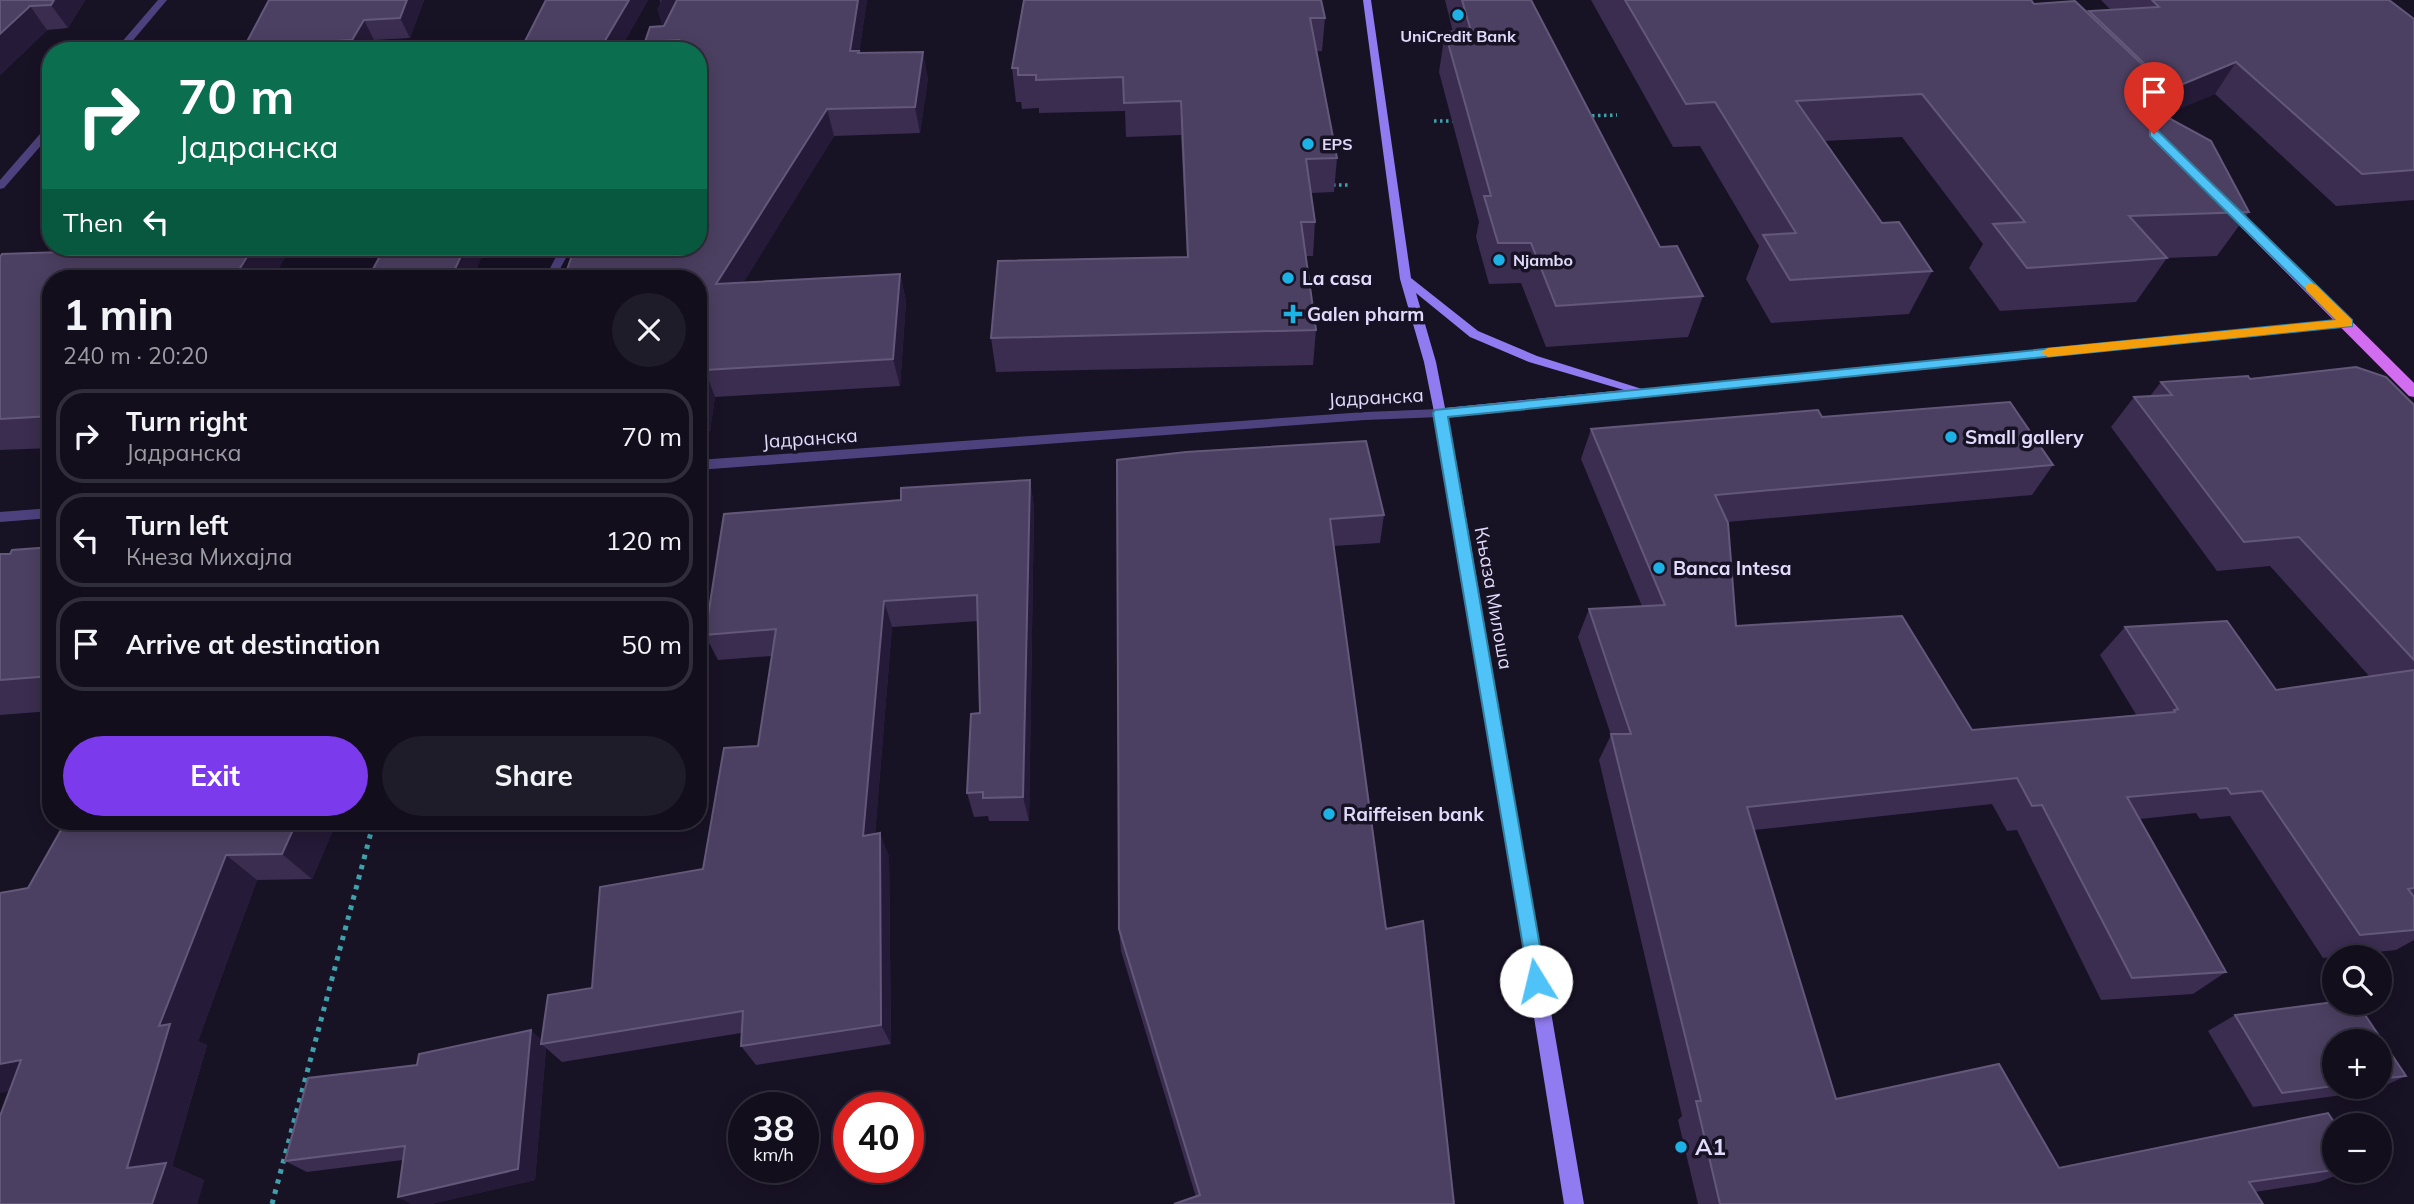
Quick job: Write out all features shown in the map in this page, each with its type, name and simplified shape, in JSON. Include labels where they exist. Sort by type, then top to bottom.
[{"type":"main road","points":[[2217,195],[2414,392]]},
{"type":"street","points":[[127,42],[163,0]]},
{"type":"street","name":"Књаза Милоша","points":[[1367,0],[1406,280],[1440,413],[1574,1204]]},
{"type":"street","points":[[0,186],[42,138]]},
{"type":"street","points":[[1406,280],[1474,334],[1533,359],[1645,393]]},
{"type":"street","name":"Јадранска","points":[[707,464],[1365,416],[1440,413],[2347,323]]},
{"type":"street","points":[[0,517],[42,514]]},
{"type":"path","points":[[1578,117],[1617,115]]},
{"type":"path","points":[[1434,121],[1460,120]]},
{"type":"path","points":[[1333,185],[1350,185]]},
{"type":"path","points":[[272,1204],[372,830]]},
{"type":"building","points":[[0,0],[54,0],[51,5],[30,6],[0,34]]},
{"type":"building","points":[[269,0],[407,0],[400,18],[364,20],[352,40],[247,42]]},
{"type":"building","points":[[546,0],[629,0],[604,42],[525,42]]},
{"type":"building","points":[[677,0],[858,0],[850,51],[923,52],[915,107],[827,109],[716,284],[900,274],[893,359],[707,370],[707,270],[567,270],[572,256],[707,256],[707,42],[645,42],[650,27],[664,26]]},
{"type":"building","points":[[1024,0],[1321,0],[1325,18],[1310,18],[1337,158],[1306,159],[1315,222],[1301,222],[1316,330],[991,338],[998,261],[1188,257],[1181,101],[1124,103],[1123,77],[1036,80],[1036,75],[1018,75],[1018,68],[1012,68]]},
{"type":"building","points":[[1462,0],[1531,0],[1660,247],[1677,246],[1703,296],[1556,306],[1531,243],[1498,243],[1484,196],[1491,196],[1445,32],[1471,31]]},
{"type":"building","points":[[1625,0],[2031,0],[2034,4],[2075,1],[2163,84],[2130,97],[2211,141],[2249,212],[2129,216],[2167,258],[2027,268],[1993,224],[2025,222],[1922,94],[1796,101],[1882,223],[1899,222],[1932,271],[1790,280],[1763,235],[1796,233],[1715,102],[1686,104]]},
{"type":"building","points":[[2152,0],[2389,0],[2414,19],[2414,170],[2362,174],[2236,62],[2171,89],[2089,11],[2159,7]]},
{"type":"building","points":[[2,254],[247,256],[239,270],[42,270],[42,417],[0,419]]},
{"type":"building","points":[[380,256],[461,256],[455,270],[372,270]]},
{"type":"building","points":[[2356,367],[2386,377],[2414,405],[2414,660],[2299,537],[2244,542],[2134,397],[2172,395],[2161,382],[2248,376],[2250,379]]},
{"type":"building","points":[[2010,402],[2053,465],[1715,495],[1728,523],[1736,626],[1902,616],[1972,730],[2175,712],[2174,710],[2178,709],[2125,627],[2227,621],[2276,690],[2414,670],[2414,888],[2408,889],[2414,897],[2414,930],[2360,935],[2262,791],[2231,794],[2227,788],[2127,797],[2226,972],[2132,978],[2042,805],[2032,806],[2017,778],[1747,807],[1836,1099],[1999,1064],[2059,1168],[2322,1114],[2322,1172],[2249,1182],[2263,1204],[1720,1204],[1696,1101],[1701,1101],[1611,734],[1631,734],[1589,609],[1665,605],[1591,429],[1818,410],[1822,417]]},
{"type":"building","points":[[1366,441],[1384,515],[1330,519],[1386,929],[1423,921],[1454,1204],[1174,1204],[1200,1195],[1119,929],[1117,460],[1186,452]]},
{"type":"building","points":[[1030,480],[1023,797],[983,798],[983,792],[967,793],[971,714],[980,713],[977,595],[884,601],[863,836],[880,833],[881,1025],[741,1046],[743,1011],[541,1044],[548,995],[592,988],[600,887],[703,869],[724,748],[758,746],[776,629],[707,635],[724,514],[901,500],[901,488]]},
{"type":"building","points":[[42,548],[42,677],[0,680],[0,554],[10,554],[12,550]]},
{"type":"building","points":[[61,830],[293,830],[282,854],[226,855],[159,1026],[170,1024],[127,1168],[166,1163],[152,1204],[0,1204],[0,1116],[21,1060],[0,1064],[0,893],[28,888]]},
{"type":"building","points":[[2322,1004],[2322,1015],[2365,1015],[2374,1029],[2322,1029],[2322,1088],[2282,1093],[2235,1015]]},
{"type":"building","points":[[531,1030],[518,1169],[398,1197],[405,1146],[285,1161],[308,1078],[417,1065],[419,1054]]},
{"type":"building","points":[[2392,1055],[2406,1076],[2392,1078]]},
{"type":"slow traffic","points":[[2048,352],[2347,323],[2311,288]]},
{"type":"place","name":"UniCredit Bank","points":[[1458,15]]},
{"type":"place","name":"EPS","points":[[1308,144]]},
{"type":"place","name":"Njambo","points":[[1499,260]]},
{"type":"place","name":"La casa","points":[[1288,278]]},
{"type":"place","name":"Galen pharm","points":[[1293,314]]},
{"type":"place","name":"Small gallery","points":[[1951,437]]},
{"type":"place","name":"Banca Intesa","points":[[1659,568]]},
{"type":"place","name":"Raiffeisen bank","points":[[1329,814]]},
{"type":"place","name":"A1","points":[[1681,1147]]},
{"type":"route","points":[[1536,981],[1456,495],[1440,413],[2347,323],[2154,134]]}]
